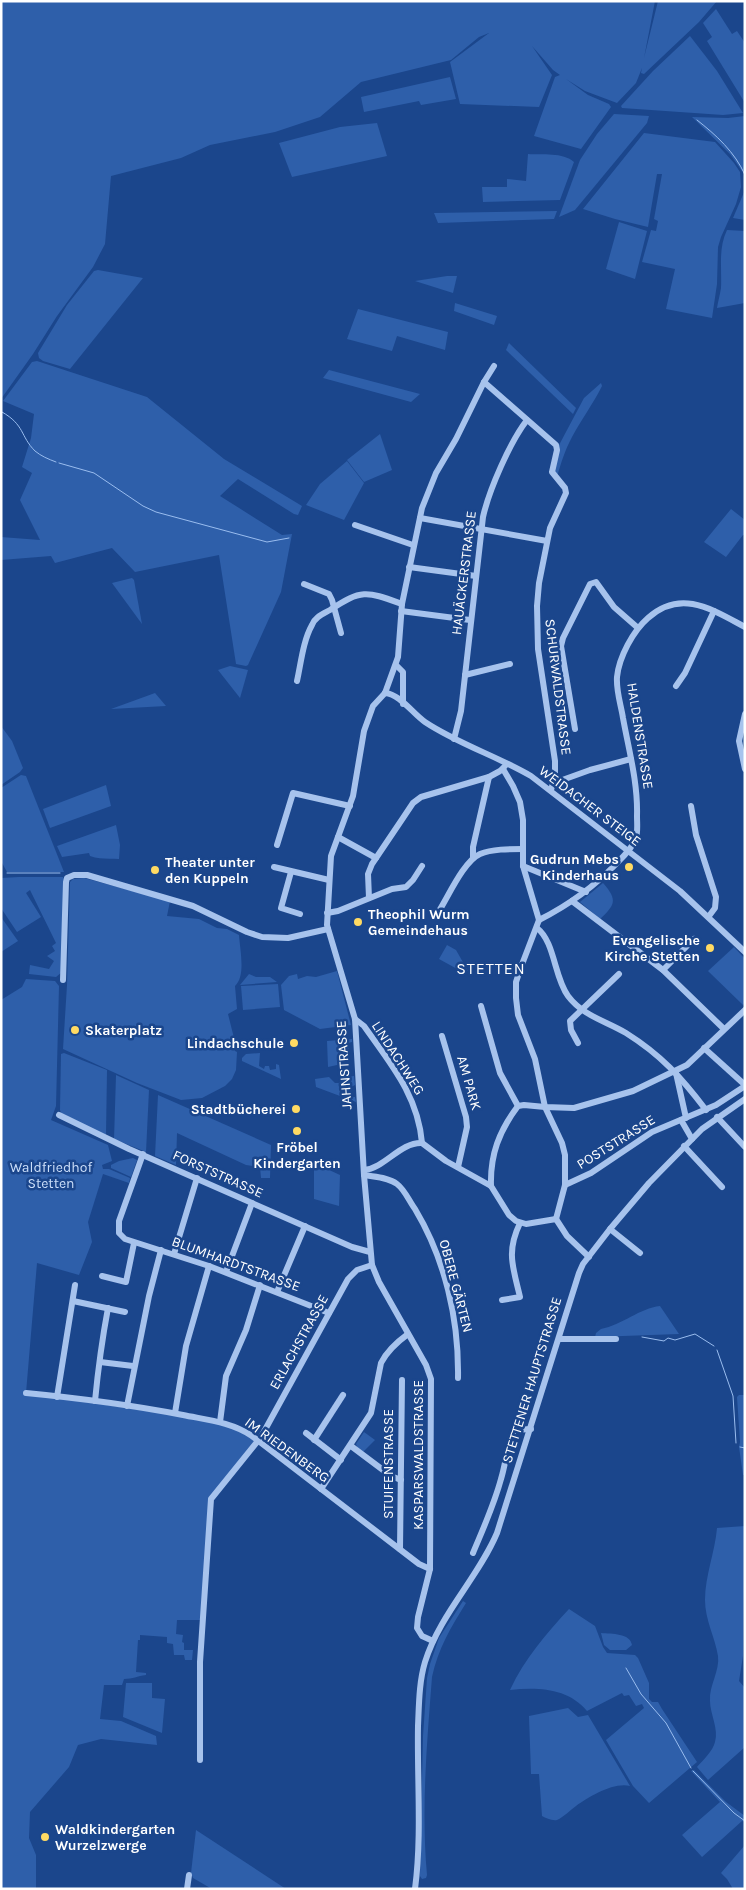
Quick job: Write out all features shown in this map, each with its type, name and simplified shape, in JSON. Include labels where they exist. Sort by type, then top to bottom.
[{"type":"street","points":[[403,704],[403,672],[396,665],[399,648],[401,608],[420,518],[427,493],[436,473],[494,366]]},
{"type":"street","points":[[484,382],[527,420]]},
{"type":"street","name":"SCHURWALDSTRASSE","points":[[527,420],[557,448],[552,472],[565,488],[566,493],[552,522],[539,583],[537,628],[539,658],[555,762],[554,783],[551,790]]},
{"type":"street","name":"HAUÄCKERSTRASSE","points":[[454,738],[460,719],[484,509],[492,487],[514,441],[527,420]]},
{"type":"street","points":[[420,518],[547,541]]},
{"type":"street","points":[[355,525],[413,545]]},
{"type":"street","points":[[409,567],[476,576]]},
{"type":"street","points":[[575,728],[561,646],[563,638],[590,584],[596,582],[614,606],[638,628]]},
{"type":"street","points":[[304,584],[328,594],[334,607],[341,633]]},
{"type":"street","points":[[297,681],[312,623],[334,607],[360,594],[377,595],[401,608],[470,620]]},
{"type":"street","name":"HALDENSTRASSE","points":[[628,850],[637,832],[637,796],[618,690],[618,677],[620,666],[638,628],[656,612],[680,604],[702,605],[745,627]]},
{"type":"street","points":[[676,686],[685,673],[714,611]]},
{"type":"street","points":[[465,675],[510,664]]},
{"type":"street","name":"JAHNSTRASSE","points":[[372,1265],[354,1019],[328,929],[327,913],[331,856],[350,806],[364,732],[373,706],[385,693],[396,665]]},
{"type":"street","name":"WEIDACHER STEIGE","points":[[385,693],[392,695],[423,721],[532,776],[680,891],[709,916],[745,952]]},
{"type":"street","points":[[745,714],[738,741],[745,769]]},
{"type":"street","points":[[554,783],[590,770],[631,759]]},
{"type":"street","points":[[369,898],[368,874],[376,858],[413,804],[421,797],[489,777],[503,769],[507,762]]},
{"type":"street","points":[[503,769],[514,786],[520,802],[523,820],[524,866],[539,920],[516,982],[516,998],[518,1015],[535,1059],[545,1107],[564,1150],[565,1185],[556,1220]]},
{"type":"street","points":[[473,858],[473,847],[489,777]]},
{"type":"street","points":[[277,845],[293,793],[350,806]]},
{"type":"street","points":[[691,806],[696,835],[716,897],[715,908],[709,916]]},
{"type":"street","points":[[338,837],[376,858]]},
{"type":"street","points":[[439,911],[466,866],[473,858],[488,852],[523,849]]},
{"type":"street","points":[[539,920],[586,892],[628,850]]},
{"type":"street","points":[[327,913],[338,911],[392,889],[406,887],[422,866]]},
{"type":"street","points":[[524,866],[586,892]]},
{"type":"street","points":[[274,867],[329,880]]},
{"type":"street","points":[[291,872],[281,908],[300,914]]},
{"type":"street","points":[[62,980],[66,882],[67,878],[74,874],[87,875],[187,904],[262,937],[288,938],[328,929]]},
{"type":"street","points":[[572,902],[663,970],[724,1029]]},
{"type":"street","points":[[537,928],[545,936],[562,987],[570,999],[582,1010],[630,1035],[676,1072],[706,1110]]},
{"type":"street","points":[[663,970],[694,939]]},
{"type":"street","points":[[578,1043],[570,1024],[619,974]]},
{"type":"street","points":[[481,1006],[500,1073],[518,1106]]},
{"type":"street","points":[[491,1186],[491,1167],[494,1152],[509,1120],[518,1106],[574,1108],[633,1091],[676,1072],[745,1010]]},
{"type":"street","name":"LINDACHWEG","points":[[354,1019],[364,1026],[410,1095],[418,1116],[422,1143]]},
{"type":"street","name":"AM PARK","points":[[442,1036],[466,1117],[467,1127],[458,1167]]},
{"type":"street","points":[[704,1048],[743,1087],[745,1099]]},
{"type":"street","points":[[676,1072],[684,1119],[692,1139]]},
{"type":"street","name":"POSTSTRASSE","points":[[565,1185],[591,1173],[652,1132],[706,1110],[743,1087]]},
{"type":"street","name":"STETTENER HAUPTSTRASSE","points":[[414,1889],[417,1851],[419,1700],[424,1664],[433,1640],[493,1542],[531,1429],[575,1284],[589,1257],[649,1183],[684,1146],[717,1117],[745,1099]]},
{"type":"street","name":"FORSTSTRASSE","points":[[59,1114],[252,1203],[352,1247],[370,1252]]},
{"type":"street","points":[[717,1117],[745,1147]]},
{"type":"street","points":[[364,1172],[412,1144],[422,1143],[446,1161],[491,1186],[509,1215],[520,1223],[532,1224],[556,1220]]},
{"type":"street","points":[[684,1146],[722,1187]]},
{"type":"street","points":[[102,1276],[126,1282],[134,1243],[121,1236],[118,1225],[143,1154]]},
{"type":"street","name":"OBERE GÄRTEN","points":[[364,1172],[399,1186],[434,1244],[458,1339],[458,1378]]},
{"type":"street","points":[[174,1254],[197,1178]]},
{"type":"street","points":[[226,1272],[252,1203]]},
{"type":"street","points":[[556,1220],[571,1240],[589,1257]]},
{"type":"street","points":[[502,1300],[520,1296],[511,1254],[520,1223]]},
{"type":"street","points":[[277,1292],[305,1226]]},
{"type":"street","points":[[610,1229],[640,1253]]},
{"type":"street","name":"BLUMHARDTSTRASSE","points":[[134,1243],[174,1254],[226,1272],[328,1313]]},
{"type":"street","points":[[127,1406],[133,1366],[161,1250]]},
{"type":"street","name":"ERLACHSTRASSE","points":[[200,1760],[200,1662],[211,1499],[263,1433],[350,1276],[361,1268],[372,1265]]},
{"type":"street","name":"KASPARSWALDSTRASSE","points":[[372,1265],[379,1282],[426,1365],[432,1385],[430,1569]]},
{"type":"street","points":[[175,1413],[184,1352],[209,1266]]},
{"type":"street","points":[[57,1396],[75,1285]]},
{"type":"street","points":[[220,1422],[226,1376],[246,1330],[260,1286]]},
{"type":"street","points":[[73,1301],[125,1312]]},
{"type":"street","points":[[95,1401],[100,1351],[108,1308]]},
{"type":"street","points":[[320,1489],[371,1413],[381,1363],[392,1347],[408,1334]]},
{"type":"street","points":[[559,1339],[616,1339]]},
{"type":"street","points":[[100,1362],[133,1366]]},
{"type":"street","name":"STUIFENSTRASSE","points":[[400,1549],[402,1380]]},
{"type":"street","name":"IM RIEDENBERG","points":[[26,1393],[175,1413],[220,1422],[244,1431],[419,1564],[430,1569]]},
{"type":"street","points":[[314,1440],[343,1395]]},
{"type":"street","points":[[473,1553],[502,1477],[510,1439],[514,1430],[531,1429]]},
{"type":"street","points":[[306,1433],[341,1460]]},
{"type":"street","points":[[350,1446],[391,1476],[400,1480]]},
{"type":"street","points":[[430,1569],[417,1628],[422,1636],[433,1640]]},
{"type":"street","points":[[187,1889],[189,1875]]},
{"type":"green space","points":[[1,1],[655,1],[644,58],[658,1],[717,1],[699,22],[644,74],[641,73],[642,68],[636,83],[617,103],[585,91],[566,79],[588,95],[609,104],[611,107],[581,149],[534,136],[555,77],[560,75],[553,70],[532,46],[552,75],[539,107],[460,104],[450,62],[489,33],[479,37],[451,60],[361,82],[320,117],[275,132],[210,145],[181,158],[111,176],[105,244],[93,267],[57,316],[1,399]]},
{"type":"green space","points":[[716,9],[732,34],[737,31],[745,43],[745,103],[707,41],[712,37],[703,23]]},
{"type":"green space","points":[[690,36],[717,71],[743,113],[723,115],[622,108],[621,106],[653,71]]},
{"type":"green space","points":[[450,77],[456,99],[421,105],[419,101],[364,112],[361,97]]},
{"type":"green space","points":[[614,114],[649,116],[647,123],[575,210],[559,217],[580,160],[597,134]]},
{"type":"green space","points":[[745,116],[745,170],[742,171],[730,154],[692,117],[728,118]]},
{"type":"green space","points":[[377,123],[387,156],[292,177],[279,143],[340,127]]},
{"type":"green space","points":[[644,133],[715,142],[740,172],[741,187],[718,247],[717,284],[712,318],[666,309],[675,269],[642,262],[651,230],[656,231],[658,221],[654,219],[662,174],[657,174],[648,227],[583,209]]},
{"type":"green space","points":[[528,154],[558,155],[574,162],[560,200],[483,202],[482,187],[507,187],[507,179],[526,181]]},
{"type":"green space","points":[[745,190],[745,220],[733,218]]},
{"type":"green space","points":[[557,211],[554,219],[438,223],[434,213]]},
{"type":"green space","points":[[619,222],[647,231],[635,279],[606,269]]},
{"type":"green space","points":[[727,230],[745,231],[745,303],[717,308],[721,288],[721,251]]},
{"type":"green space","points":[[98,270],[143,278],[70,369],[43,361],[39,358],[38,353],[67,305],[94,271]]},
{"type":"green space","points":[[457,276],[453,293],[415,281]]},
{"type":"green space","points":[[455,303],[497,316],[494,325],[454,311]]},
{"type":"green space","points":[[358,309],[448,332],[445,350],[397,336],[392,351],[347,339]]},
{"type":"green space","points":[[509,343],[576,408],[573,414],[506,350]]},
{"type":"green space","points":[[37,361],[147,397],[224,459],[302,506],[298,515],[294,514],[238,479],[220,496],[282,535],[292,534],[281,592],[248,665],[236,664],[219,555],[135,572],[112,548],[55,563],[51,556],[1,560],[1,537],[40,540],[20,500],[32,473],[22,467],[31,438],[34,414],[3,401],[32,362]]},
{"type":"green space","points":[[329,370],[420,394],[411,402],[323,378]]},
{"type":"green space","points":[[601,383],[602,386],[570,442],[557,477],[553,467],[558,447],[584,398]]},
{"type":"green space","points":[[380,434],[392,470],[364,482],[347,460]]},
{"type":"green space","points":[[347,461],[364,483],[344,520],[306,505],[320,484]]},
{"type":"green space","points":[[731,509],[745,520],[745,535],[743,535],[726,557],[704,542]]},
{"type":"green space","points":[[132,578],[134,580],[142,624],[112,583]]},
{"type":"green space","points":[[230,666],[248,670],[240,698],[218,670]]},
{"type":"green space","points":[[155,693],[166,706],[111,709]]},
{"type":"green space","points":[[1,726],[12,741],[23,768],[1,785]]},
{"type":"green space","points":[[21,775],[26,776],[64,872],[7,872],[1,861],[1,788]]},
{"type":"green space","points":[[106,785],[111,806],[50,828],[43,809]]},
{"type":"green space","points":[[116,825],[120,845],[119,859],[97,858],[90,856],[89,853],[62,857],[57,846]]},
{"type":"green space","points":[[63,877],[64,879],[62,972],[56,977],[29,974],[30,965],[49,969],[54,961],[47,956],[55,951],[52,946],[56,943],[30,890],[26,893],[41,917],[17,932],[1,908],[1,878]]},
{"type":"green space","points":[[84,878],[170,901],[167,916],[199,919],[217,928],[227,929],[239,935],[241,969],[235,986],[237,1009],[228,1014],[235,1051],[237,1052],[236,1070],[232,1079],[225,1086],[202,1098],[181,1100],[137,1083],[63,1049],[70,882],[73,879]]},
{"type":"green space","points":[[603,883],[611,894],[613,902],[609,910],[600,919],[580,902]]},
{"type":"green space","points":[[1,917],[18,941],[1,952]]},
{"type":"green space","points":[[447,945],[456,950],[468,971],[459,970],[439,959]]},
{"type":"green space","points":[[734,947],[745,959],[745,1003],[743,1005],[708,971]]},
{"type":"green space","points":[[337,971],[351,1025],[320,1029],[284,1010],[281,985],[289,976],[297,974],[298,979],[307,976],[316,977]]},
{"type":"green space","points":[[249,974],[256,977],[270,977],[277,982],[240,985]]},
{"type":"green space","name":"Waldfriedhof Stetten","points":[[26,979],[55,981],[59,986],[56,1106],[51,1120],[108,1145],[112,1161],[102,1165],[103,1169],[109,1169],[130,1178],[129,1183],[103,1174],[88,1222],[92,1242],[79,1275],[37,1263],[26,1393],[220,1422],[257,1440],[211,1499],[202,1620],[177,1620],[176,1634],[183,1635],[184,1650],[193,1650],[192,1660],[185,1660],[184,1655],[174,1655],[173,1644],[167,1643],[167,1637],[140,1635],[136,1672],[146,1673],[146,1675],[124,1679],[122,1685],[104,1685],[100,1719],[121,1721],[156,1736],[157,1745],[101,1739],[78,1745],[69,1767],[30,1812],[29,1838],[36,1855],[36,1889],[1,1889],[1,1000],[22,987]]},
{"type":"green space","points":[[278,984],[280,1007],[243,1010],[241,986]]},
{"type":"green space","points":[[352,1039],[352,1042],[348,1043],[350,1066],[337,1065],[328,1067],[327,1041]]},
{"type":"green space","points":[[64,1053],[107,1070],[106,1135],[62,1115],[60,1110],[61,1054]]},
{"type":"green space","points":[[260,1053],[259,1066],[264,1069],[265,1066],[269,1066],[270,1070],[276,1069],[276,1064],[279,1065],[281,1079],[242,1061],[246,1054]]},
{"type":"green space","points":[[116,1075],[149,1090],[146,1152],[114,1139]]},
{"type":"green space","points":[[354,1076],[355,1085],[351,1087],[352,1097],[355,1097],[356,1102],[316,1087],[315,1079],[329,1077],[335,1083],[339,1083],[347,1077]]},
{"type":"green space","points":[[158,1095],[271,1145],[270,1178],[261,1178],[260,1167],[246,1165],[177,1133],[176,1165],[155,1156]]},
{"type":"green space","points":[[133,1158],[137,1160],[131,1177],[111,1168],[111,1165],[119,1161]]},
{"type":"green space","points":[[314,1163],[340,1175],[339,1206],[314,1199]]},
{"type":"green space","points":[[660,1306],[679,1334],[595,1337],[596,1333],[601,1329],[645,1310]]},
{"type":"green space","points":[[745,1395],[745,1475],[743,1475],[739,1447],[737,1397]]},
{"type":"green space","points":[[364,1432],[375,1440],[363,1452],[356,1444]]},
{"type":"green space","points":[[745,1526],[743,1656],[739,1681],[745,1688],[745,1747],[708,1780],[697,1767],[710,1752],[716,1737],[710,1706],[710,1695],[718,1656],[705,1607],[707,1582],[717,1528]]},
{"type":"green space","points":[[463,1601],[466,1603],[441,1648],[432,1677],[425,1800],[427,1875],[426,1878],[422,1879],[420,1876],[423,1736],[427,1678],[439,1638]]},
{"type":"green space","points":[[569,1609],[595,1626],[607,1653],[635,1655],[638,1658],[649,1683],[649,1699],[652,1702],[658,1702],[697,1762],[649,1803],[633,1786],[606,1740],[644,1708],[642,1704],[636,1706],[629,1695],[624,1696],[622,1693],[587,1711],[579,1703],[562,1693],[542,1689],[510,1690],[529,1657]]},
{"type":"green space","points":[[601,1633],[624,1636],[631,1641],[632,1645],[626,1650],[610,1650],[604,1645]]},
{"type":"green space","points":[[126,1683],[152,1683],[152,1698],[165,1699],[162,1733],[123,1717]]},
{"type":"green space","points":[[568,1708],[578,1717],[588,1715],[630,1786],[616,1786],[602,1791],[581,1802],[560,1819],[553,1820],[542,1816],[539,1774],[531,1774],[529,1716]]},
{"type":"green space","points":[[694,1770],[726,1802],[745,1816],[745,1822],[742,1821],[702,1857],[682,1835],[720,1802],[691,1771]]},
{"type":"green space","points":[[196,1830],[286,1889],[212,1889],[193,1878],[191,1873]]},
{"type":"green space","points":[[745,1845],[745,1889],[733,1889],[721,1873]]},
{"type":"waterway","points":[[697,120],[724,144],[736,159],[745,175]]},
{"type":"waterway","points":[[2,412],[15,421],[35,451],[56,462]]},
{"type":"waterway","points":[[59,463],[94,473],[143,506],[156,512],[267,542],[289,538]]},
{"type":"waterway","points":[[7,873],[60,873]]},
{"type":"waterway","points":[[642,1337],[664,1341],[668,1338],[675,1340],[695,1334],[714,1346]]},
{"type":"waterway","points":[[717,1350],[733,1396],[736,1443]]},
{"type":"waterway","points":[[740,1447],[745,1448]]},
{"type":"waterway","points":[[626,1668],[641,1694],[666,1723],[691,1768]]},
{"type":"waterway","points":[[693,1771],[734,1813],[745,1821]]},
{"type":"place","name":"Gudrun Mebs Kinderhaus","points":[[629,867]]},
{"type":"place","name":"Theater unter den Kuppeln","points":[[155,870]]},
{"type":"place","name":"Theophil Wurm Gemeindehaus","points":[[358,922]]},
{"type":"place","name":"Evangelische Kirche Stetten","points":[[710,948]]},
{"type":"place","name":"Skaterplatz","points":[[75,1030]]},
{"type":"place","name":"Lindachschule","points":[[294,1043]]},
{"type":"place","name":"Stadtbücherei","points":[[296,1109]]},
{"type":"place","name":"Fröbel Kindergarten","points":[[297,1131]]},
{"type":"place","name":"Waldkindergarten Wurzelzwerge","points":[[45,1837]]},
{"type":"district","name":"STETTEN","points":[[491,968]]}]
